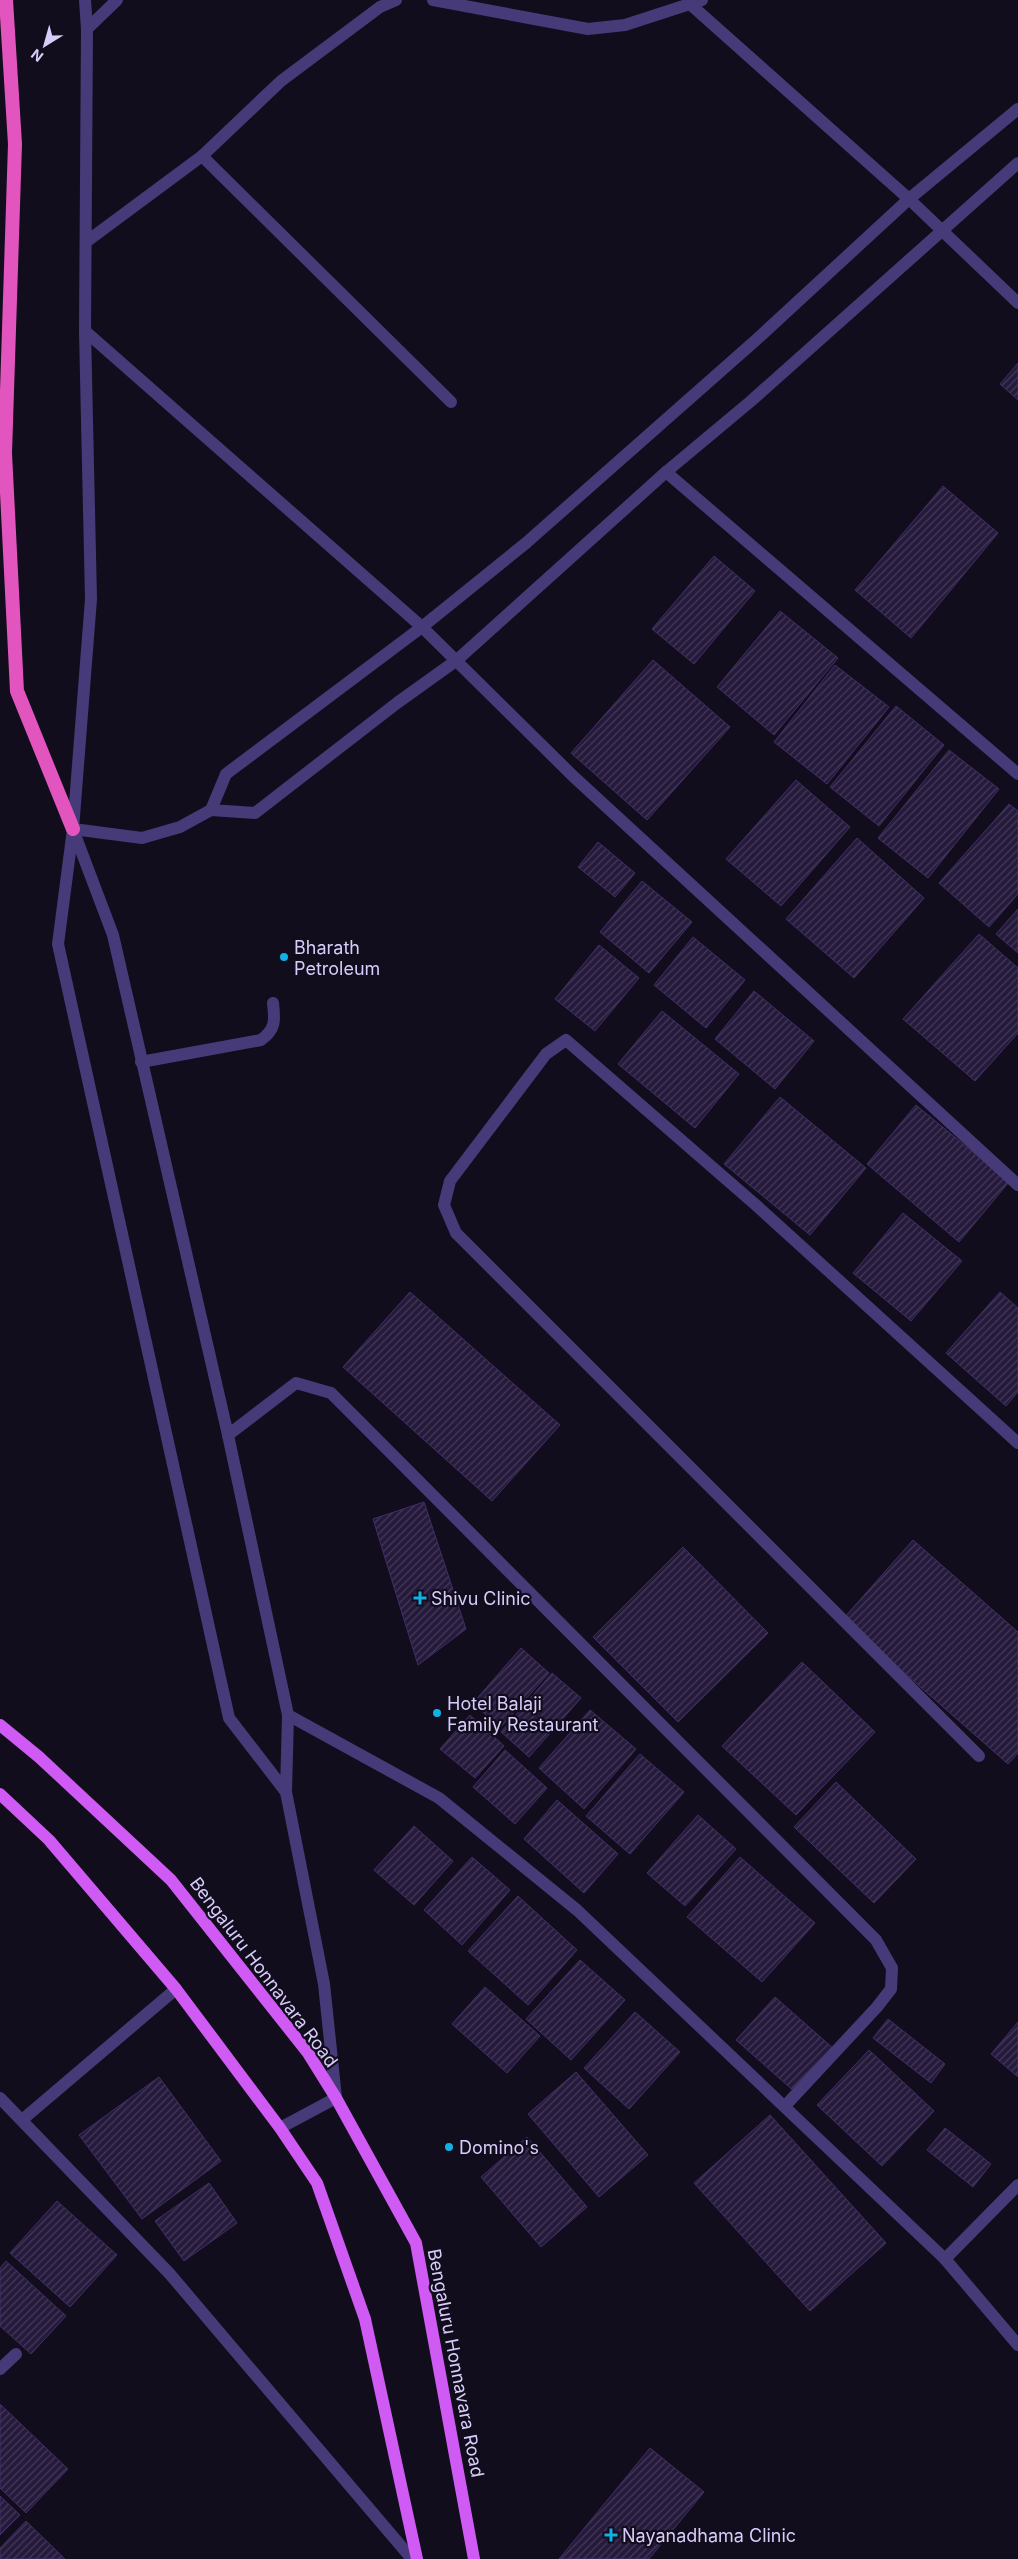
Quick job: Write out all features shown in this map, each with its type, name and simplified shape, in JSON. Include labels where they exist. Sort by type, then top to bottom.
[{"type":"highway","points":[[6,0],[15,144],[5,453],[17,691],[73,829]]},
{"type":"main road","name":"Bengaluru Honnavara Road","points":[[0,1725],[39,1757],[171,1880],[308,2053],[336,2098],[416,2243],[474,2559]]},
{"type":"main road","points":[[0,1794],[49,1840],[176,1989],[280,2128],[317,2183],[365,2319],[417,2559]]},
{"type":"street","points":[[85,0],[87,29],[85,331],[91,599],[73,829],[58,944],[229,1718],[286,1792]]},
{"type":"street","points":[[87,29],[117,0]]},
{"type":"street","points":[[86,242],[202,156],[282,82],[380,7],[396,0]]},
{"type":"street","points":[[433,0],[588,29],[625,25],[696,2],[909,199],[1018,303]]},
{"type":"street","points":[[211,810],[226,774],[422,627],[526,543],[748,346],[909,199],[1018,109]]},
{"type":"street","points":[[202,156],[451,402]]},
{"type":"street","points":[[73,829],[142,838],[180,827],[211,810],[255,813],[396,703],[457,660],[666,472],[751,401],[1018,163]]},
{"type":"street","points":[[85,331],[422,627],[574,776],[1018,1185]]},
{"type":"street","points":[[666,472],[1018,774]]},
{"type":"street","points":[[73,829],[113,935],[228,1435],[288,1714],[286,1792],[324,1984],[336,2098],[280,2128]]},
{"type":"street","points":[[141,1062],[261,1040],[270,1034],[275,1024],[273,1003]]},
{"type":"street","points":[[979,1756],[456,1233],[444,1205],[450,1181],[546,1054],[566,1040],[757,1206],[1018,1443]]},
{"type":"street","points":[[228,1435],[296,1383],[331,1393],[876,1940],[892,1968],[891,1989],[877,2007],[785,2106]]},
{"type":"street","points":[[288,1714],[439,1798],[577,1910],[945,2259],[1018,2344]]},
{"type":"street","points":[[22,2120],[176,1989]]},
{"type":"street","points":[[0,2098],[169,2273],[412,2559]]},
{"type":"street","points":[[945,2259],[1018,2185]]},
{"type":"street","points":[[0,2369],[16,2354]]},
{"type":"building","points":[[1018,363],[1018,400],[1000,384]]},
{"type":"building","points":[[943,486],[998,533],[911,638],[855,590]]},
{"type":"building","points":[[714,556],[755,591],[694,664],[652,629]]},
{"type":"building","points":[[780,611],[838,658],[774,735],[717,687]]},
{"type":"building","points":[[653,660],[730,727],[647,820],[571,753]]},
{"type":"building","points":[[835,665],[889,707],[827,784],[774,742]]},
{"type":"building","points":[[896,706],[944,745],[879,826],[830,787]]},
{"type":"building","points":[[949,750],[999,789],[928,878],[878,838]]},
{"type":"building","points":[[796,780],[850,827],[781,906],[726,859]]},
{"type":"building","points":[[1009,804],[1018,811],[1018,894],[989,927],[939,883]]},
{"type":"building","points":[[857,838],[924,898],[854,978],[786,919]]},
{"type":"building","points":[[598,842],[635,873],[615,897],[578,867]]},
{"type":"building","points":[[642,881],[692,922],[649,973],[600,932]]},
{"type":"building","points":[[1018,909],[1018,953],[996,934]]},
{"type":"building","points":[[979,934],[1018,968],[1018,1033],[975,1081],[903,1019]]},
{"type":"building","points":[[693,937],[745,980],[706,1028],[654,985]]},
{"type":"building","points":[[599,945],[639,978],[595,1031],[555,999]]},
{"type":"building","points":[[754,991],[814,1041],[775,1089],[715,1039]]},
{"type":"building","points":[[662,1011],[739,1074],[695,1128],[618,1064]]},
{"type":"building","points":[[780,1097],[866,1168],[810,1235],[724,1164]]},
{"type":"building","points":[[916,1105],[1009,1182],[959,1242],[867,1164]]},
{"type":"building","points":[[903,1213],[962,1261],[911,1321],[853,1273]]},
{"type":"building","points":[[410,1292],[560,1425],[492,1501],[343,1367]]},
{"type":"building","points":[[1000,1292],[1018,1308],[1018,1392],[1006,1406],[946,1353]]},
{"type":"building","points":[[424,1502],[466,1629],[418,1665],[373,1519]]},
{"type":"building","points":[[913,1540],[1018,1632],[1018,1753],[1008,1764],[843,1619]]},
{"type":"building","points":[[683,1547],[768,1633],[678,1722],[593,1637]]},
{"type":"building","points":[[521,1648],[549,1673],[500,1728],[473,1703]]},
{"type":"building","points":[[802,1662],[875,1732],[796,1815],[722,1746]]},
{"type":"building","points":[[552,1673],[581,1698],[529,1757],[501,1732]]},
{"type":"building","points":[[590,1710],[636,1749],[584,1809],[539,1768]]},
{"type":"building","points":[[470,1715],[504,1746],[475,1778],[440,1749]]},
{"type":"building","points":[[505,1750],[547,1788],[515,1824],[473,1787]]},
{"type":"building","points":[[640,1754],[684,1792],[630,1854],[586,1816]]},
{"type":"building","points":[[836,1782],[916,1859],[874,1903],[794,1827]]},
{"type":"building","points":[[557,1800],[618,1854],[584,1893],[524,1839]]},
{"type":"building","points":[[698,1815],[736,1849],[685,1906],[647,1873]]},
{"type":"building","points":[[414,1826],[453,1861],[414,1905],[374,1870]]},
{"type":"building","points":[[472,1857],[510,1890],[462,1945],[424,1910]]},
{"type":"building","points":[[740,1857],[815,1923],[762,1982],[687,1917]]},
{"type":"building","points":[[518,1896],[577,1950],[528,2005],[468,1951]]},
{"type":"building","points":[[580,1960],[625,2000],[571,2060],[526,2019]]},
{"type":"building","points":[[485,1987],[540,2036],[507,2073],[452,2024]]},
{"type":"building","points":[[775,1997],[834,2049],[796,2093],[736,2040]]},
{"type":"building","points":[[635,2012],[680,2052],[629,2109],[584,2068]]},
{"type":"building","points":[[888,2019],[945,2064],[931,2083],[873,2038]]},
{"type":"building","points":[[1018,2022],[1018,2077],[991,2054]]},
{"type":"building","points":[[869,2050],[934,2111],[882,2166],[817,2105]]},
{"type":"building","points":[[576,2072],[648,2155],[599,2197],[528,2114]]},
{"type":"building","points":[[159,2077],[221,2161],[142,2219],[79,2135]]},
{"type":"building","points":[[770,2115],[886,2243],[810,2311],[694,2183]]},
{"type":"building","points":[[945,2128],[991,2164],[973,2187],[927,2150]]},
{"type":"building","points":[[527,2137],[587,2207],[541,2247],[481,2177]]},
{"type":"building","points":[[209,2183],[237,2223],[184,2261],[155,2221]]},
{"type":"building","points":[[57,2201],[117,2255],[70,2307],[10,2253]]},
{"type":"building","points":[[6,2261],[66,2316],[31,2354],[0,2326],[0,2268]]},
{"type":"building","points":[[0,2404],[68,2469],[26,2513],[0,2488]]},
{"type":"building","points":[[650,2448],[704,2492],[649,2559],[559,2559]]},
{"type":"building","points":[[0,2496],[20,2515],[0,2535]]},
{"type":"building","points":[[26,2521],[65,2559],[0,2559],[0,2548]]},
{"type":"place","name":"Bharath Petroleum","points":[[284,957]]},
{"type":"place","name":"Shivu Clinic","points":[[420,1598]]},
{"type":"place","name":"Hotel Balaji Family Restaurant","points":[[437,1713]]},
{"type":"place","name":"Domino's","points":[[449,2147]]},
{"type":"place","name":"Nayanadhama Clinic","points":[[611,2535]]}]
